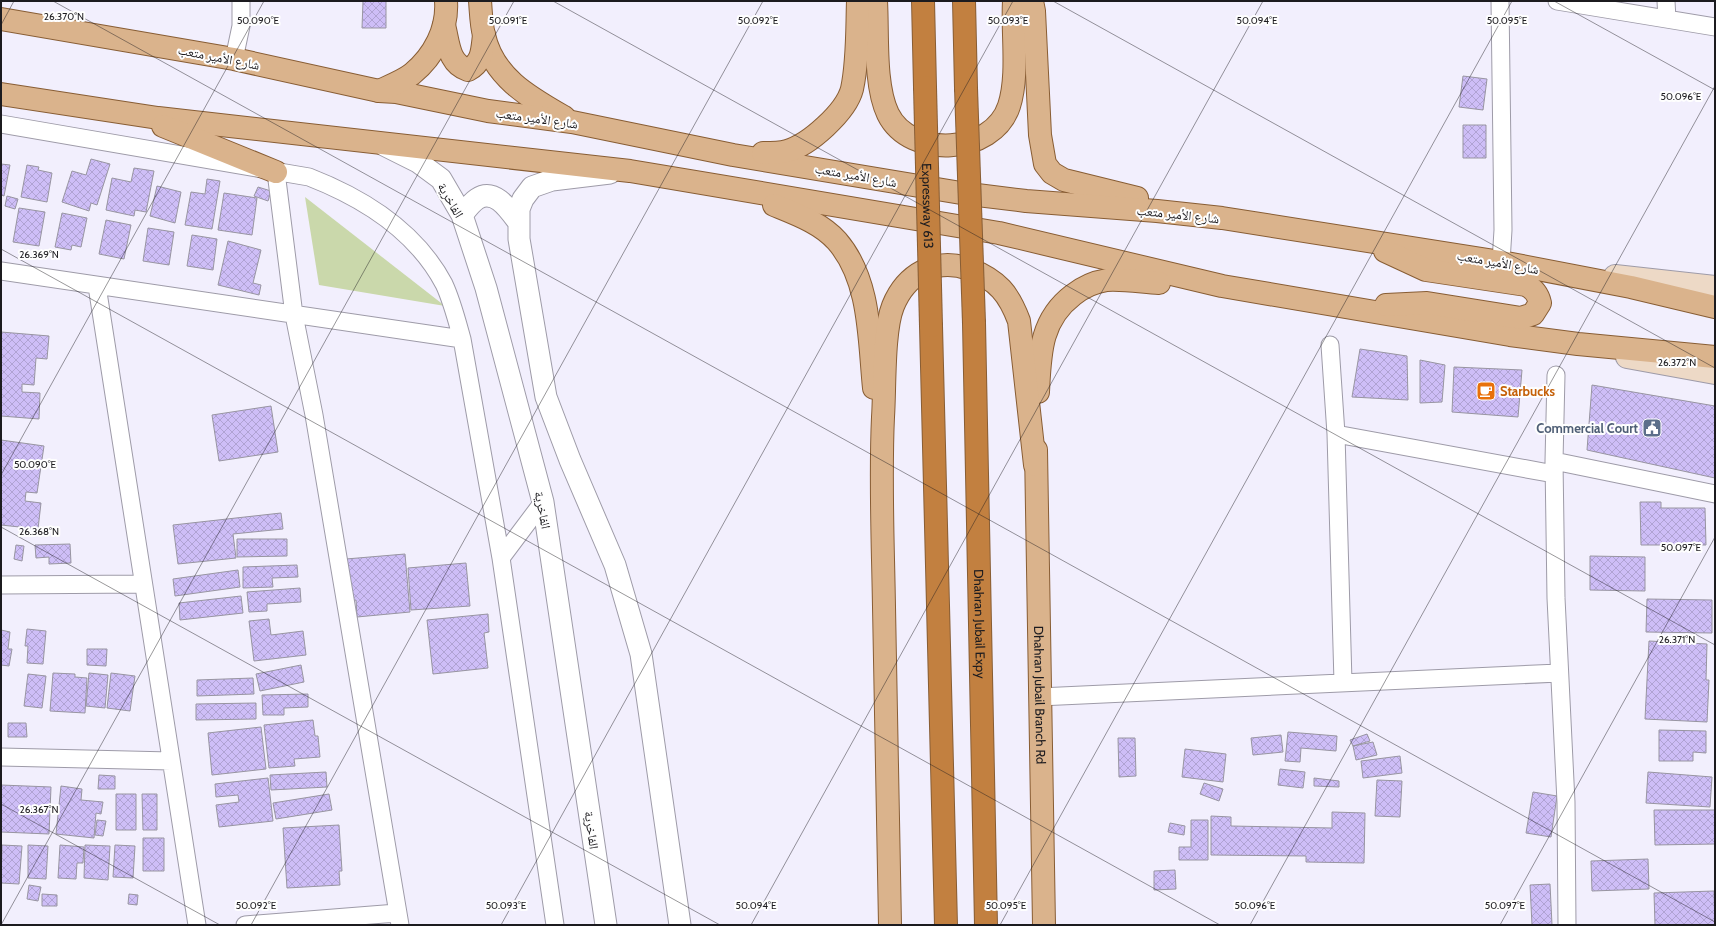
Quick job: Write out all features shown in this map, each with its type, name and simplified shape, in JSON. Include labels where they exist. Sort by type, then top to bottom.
[{"type":"highway","name":"Expressway 613","points":[[923,1],[946,925]]},
{"type":"highway","name":"Dhahran Jubail Expy","points":[[964,1],[974,323],[986,925]]},
{"type":"main road","points":[[379,91],[412,74],[432,53],[440,39],[444,25],[446,1]]},
{"type":"main road","points":[[480,1],[484,35],[492,60],[508,80],[526,95],[572,122]]},
{"type":"main road","points":[[733,155],[787,151],[810,139],[836,118],[851,91],[857,47],[858,1]]},
{"type":"main road","points":[[876,1],[880,88],[883,103],[889,117],[900,130],[915,139],[950,146],[964,144],[984,136],[997,127],[1009,108],[1013,86],[1014,1]]},
{"type":"main road","points":[[1032,1],[1034,11],[1042,151],[1045,164],[1052,173],[1082,186],[1222,218]]},
{"type":"main road","name":"شارع الأمير متعب","points":[[1,19],[234,59],[379,91],[396,92],[488,111],[572,122],[733,155],[975,195],[1026,201],[1157,211],[1222,218],[1506,263],[1631,287],[1715,307]]},
{"type":"main road","points":[[444,25],[451,56],[458,66],[468,70],[477,66],[482,52],[484,35]]},
{"type":"main road","points":[[2,95],[134,114],[630,171],[999,233],[1222,286],[1510,335],[1715,374]]},
{"type":"main road","points":[[134,114],[276,172]]},
{"type":"main road","points":[[732,189],[800,215],[820,227],[837,241],[851,263],[860,284],[866,319],[881,453]]},
{"type":"main road","points":[[1342,307],[1427,303],[1521,318],[1534,314],[1540,303],[1537,294],[1532,288],[1426,270],[1361,240]]},
{"type":"main road","points":[[1506,263],[1715,287]]},
{"type":"main road","points":[[890,925],[881,453],[888,333],[892,307],[902,290],[914,276],[933,266],[950,266],[968,269],[990,279],[1004,290],[1013,304],[1019,321],[1035,465]]},
{"type":"main road","points":[[1035,465],[1040,355],[1048,325],[1066,300],[1081,289],[1106,280],[1222,286]]},
{"type":"main road","points":[[1510,335],[1578,344],[1715,357]]},
{"type":"main road","name":"Dhahran Jubail Branch Rd","points":[[1035,465],[1044,925]]},
{"type":"street","points":[[234,59],[241,26],[241,1]]},
{"type":"street","points":[[1500,1],[1503,230],[1506,263]]},
{"type":"street","points":[[1557,1],[1715,27]]},
{"type":"street","points":[[1666,1],[1666,19]]},
{"type":"street","points":[[1,124],[309,177],[332,186],[383,215],[404,233],[425,256],[444,284],[462,339],[501,558],[555,925]]},
{"type":"street","name":"الفاخرية","points":[[378,142],[418,162],[441,179],[462,215],[486,288],[543,502],[606,925]]},
{"type":"street","points":[[630,171],[552,180],[532,187],[521,204],[519,238],[531,316],[546,397],[570,460],[615,565],[641,654],[680,925]]},
{"type":"street","points":[[245,925],[399,919],[314,415],[294,315],[276,172]]},
{"type":"street","points":[[462,215],[477,199],[484,197],[494,198],[504,203],[519,223]]},
{"type":"street","points":[[1,271],[462,339]]},
{"type":"street","points":[[97,286],[142,584],[197,925]]},
{"type":"street","points":[[1330,345],[1336,434],[1343,682]]},
{"type":"street","points":[[1556,375],[1554,468],[1556,598],[1566,802],[1567,925]]},
{"type":"street","points":[[1336,434],[1715,494]]},
{"type":"street","points":[[501,558],[543,502]]},
{"type":"street","points":[[1,585],[142,584]]},
{"type":"street","points":[[1039,696],[1559,673]]},
{"type":"street","points":[[1,757],[171,760]]},
{"type":"green space","points":[[305,197],[445,306],[319,285]]},
{"type":"building","points":[[363,1],[386,1],[386,28],[362,28]]},
{"type":"building","points":[[1463,76],[1487,79],[1483,110],[1459,107]]},
{"type":"building","points":[[1463,125],[1486,125],[1486,158],[1463,158]]},
{"type":"building","points":[[91,159],[110,164],[97,205],[91,203],[89,211],[62,202],[72,171],[86,175]]},
{"type":"building","points":[[1,164],[10,165],[4,196],[1,195]]},
{"type":"building","points":[[27,165],[39,167],[38,170],[52,173],[47,202],[21,197]]},
{"type":"building","points":[[134,168],[154,171],[146,212],[135,210],[134,216],[106,210],[112,178],[131,182]]},
{"type":"building","points":[[207,179],[220,181],[212,229],[185,225],[191,192],[205,194]]},
{"type":"building","points":[[157,186],[181,192],[175,223],[150,216]]},
{"type":"building","points":[[258,187],[271,191],[268,201],[254,196]]},
{"type":"building","points":[[224,193],[257,198],[252,235],[218,230]]},
{"type":"building","points":[[7,196],[18,199],[15,209],[5,206]]},
{"type":"building","points":[[19,208],[45,212],[39,246],[13,242]]},
{"type":"building","points":[[62,213],[87,218],[81,247],[72,245],[71,250],[55,247]]},
{"type":"building","points":[[106,220],[131,225],[124,259],[99,254]]},
{"type":"building","points":[[148,228],[174,232],[169,265],[143,261]]},
{"type":"building","points":[[192,235],[217,239],[213,270],[187,266]]},
{"type":"building","points":[[228,241],[261,250],[253,283],[261,285],[259,295],[218,285]]},
{"type":"building","points":[[1,332],[49,336],[47,359],[36,358],[34,385],[22,384],[22,392],[40,393],[39,419],[1,416]]},
{"type":"building","points":[[1360,349],[1407,356],[1408,400],[1352,397]]},
{"type":"building","points":[[1420,360],[1445,365],[1442,402],[1420,403]]},
{"type":"building","name":"Starbucks","points":[[1454,367],[1522,370],[1518,417],[1452,412]]},
{"type":"building","name":"Commercial Court","points":[[1592,385],[1715,406],[1715,478],[1587,450]]},
{"type":"building","points":[[271,406],[278,452],[219,461],[212,415]]},
{"type":"building","points":[[1,440],[44,446],[37,493],[26,492],[25,501],[41,503],[38,529],[1,525]]},
{"type":"building","points":[[1640,502],[1661,502],[1661,508],[1705,508],[1706,545],[1641,545]]},
{"type":"building","points":[[281,513],[283,529],[233,534],[236,558],[178,564],[173,525]]},
{"type":"building","points":[[237,539],[287,539],[287,556],[237,557]]},
{"type":"building","points":[[70,544],[71,563],[49,564],[49,557],[36,558],[35,545]]},
{"type":"building","points":[[16,545],[24,546],[22,561],[14,559]]},
{"type":"building","points":[[405,554],[410,612],[357,617],[356,600],[350,601],[346,559]]},
{"type":"building","points":[[1590,556],[1645,557],[1645,591],[1590,590]]},
{"type":"building","points":[[466,563],[470,606],[411,610],[408,568]]},
{"type":"building","points":[[297,565],[298,577],[272,578],[273,587],[243,588],[243,567]]},
{"type":"building","points":[[238,570],[240,587],[175,596],[173,579]]},
{"type":"building","points":[[300,588],[301,602],[267,604],[267,611],[249,612],[247,592]]},
{"type":"building","points":[[241,596],[243,613],[180,620],[179,603]]},
{"type":"building","points":[[1647,599],[1712,600],[1712,633],[1646,632]]},
{"type":"building","points":[[488,614],[489,632],[484,633],[488,668],[433,674],[427,620]]},
{"type":"building","points":[[269,619],[271,635],[303,631],[306,655],[254,661],[249,621]]},
{"type":"building","points":[[27,629],[46,631],[43,664],[27,663],[28,646],[25,646]]},
{"type":"building","points":[[1,630],[10,632],[8,649],[12,649],[9,666],[1,665]]},
{"type":"building","points":[[1649,641],[1707,644],[1706,680],[1709,680],[1707,722],[1645,719]]},
{"type":"building","points":[[87,649],[107,649],[106,666],[87,665]]},
{"type":"building","points":[[301,665],[304,682],[260,691],[256,674]]},
{"type":"building","points":[[53,673],[75,674],[75,677],[87,678],[85,713],[50,711]]},
{"type":"building","points":[[89,673],[108,675],[105,708],[86,706]]},
{"type":"building","points":[[111,673],[135,676],[130,711],[107,708]]},
{"type":"building","points":[[28,674],[46,676],[42,708],[24,706]]},
{"type":"building","points":[[253,678],[254,694],[197,696],[197,680]]},
{"type":"building","points":[[308,694],[308,707],[284,708],[284,715],[263,715],[262,695]]},
{"type":"building","points":[[256,703],[256,719],[196,720],[196,704]]},
{"type":"building","points":[[313,720],[315,736],[318,736],[320,757],[294,759],[295,766],[269,768],[264,725]]},
{"type":"building","points":[[8,723],[26,723],[27,737],[8,737]]},
{"type":"building","points":[[261,727],[266,769],[212,775],[208,733]]},
{"type":"building","points":[[1659,730],[1706,731],[1706,753],[1693,752],[1693,761],[1659,761]]},
{"type":"building","points":[[1288,732],[1337,736],[1336,751],[1301,748],[1300,762],[1285,761]]},
{"type":"building","points":[[1367,734],[1370,741],[1353,746],[1350,740]]},
{"type":"building","points":[[1281,735],[1283,752],[1253,755],[1251,738]]},
{"type":"building","points":[[1118,738],[1135,738],[1136,776],[1119,777]]},
{"type":"building","points":[[1373,742],[1377,755],[1356,760],[1353,746]]},
{"type":"building","points":[[1185,749],[1226,754],[1223,782],[1182,777]]},
{"type":"building","points":[[1400,756],[1402,773],[1363,778],[1361,761]]},
{"type":"building","points":[[1280,769],[1305,772],[1303,788],[1278,785]]},
{"type":"building","points":[[326,772],[327,787],[271,790],[270,775]]},
{"type":"building","points":[[1648,772],[1712,777],[1710,807],[1646,803]]},
{"type":"building","points":[[99,775],[115,776],[115,789],[98,789]]},
{"type":"building","points":[[268,778],[273,821],[219,827],[216,805],[239,802],[238,795],[216,797],[215,784]]},
{"type":"building","points":[[1314,778],[1339,781],[1339,787],[1314,786]]},
{"type":"building","points":[[1377,780],[1402,781],[1400,817],[1375,816]]},
{"type":"building","points":[[1204,783],[1223,789],[1219,801],[1200,794]]},
{"type":"building","points":[[1,785],[51,787],[49,834],[1,832]]},
{"type":"building","points":[[61,786],[82,789],[81,800],[103,802],[101,814],[96,813],[94,838],[56,834]]},
{"type":"building","points":[[1533,792],[1557,796],[1551,837],[1526,833]]},
{"type":"building","points":[[116,794],[136,794],[136,830],[116,830]]},
{"type":"building","points":[[142,794],[157,794],[157,830],[143,830]]},
{"type":"building","points":[[329,794],[332,810],[276,819],[273,803]]},
{"type":"building","points":[[1654,810],[1715,810],[1715,844],[1655,845]]},
{"type":"building","points":[[1332,812],[1365,813],[1364,863],[1306,862],[1306,856],[1211,855],[1211,816],[1231,817],[1231,826],[1332,828]]},
{"type":"building","points":[[97,820],[106,821],[103,836],[95,835]]},
{"type":"building","points":[[1191,820],[1208,820],[1208,860],[1179,860],[1179,847],[1191,847]]},
{"type":"building","points":[[1170,823],[1185,826],[1184,835],[1168,832]]},
{"type":"building","points":[[339,825],[342,871],[339,871],[340,885],[287,888],[283,828]]},
{"type":"building","points":[[143,838],[164,838],[164,871],[143,871]]},
{"type":"building","points":[[2,845],[22,846],[19,884],[1,883]]},
{"type":"building","points":[[28,845],[48,846],[46,879],[28,878]]},
{"type":"building","points":[[60,845],[84,847],[83,863],[77,863],[76,879],[58,878]]},
{"type":"building","points":[[85,845],[110,846],[108,880],[84,878]]},
{"type":"building","points":[[115,845],[135,846],[133,878],[113,877]]},
{"type":"building","points":[[1648,859],[1649,889],[1592,891],[1591,861]]},
{"type":"building","points":[[1175,870],[1176,889],[1154,890],[1154,871]]},
{"type":"building","points":[[1550,884],[1552,925],[1532,925],[1530,885]]},
{"type":"building","points":[[29,885],[41,887],[38,901],[27,899]]},
{"type":"building","points":[[1714,891],[1715,925],[1655,925],[1654,893]]},
{"type":"building","points":[[42,894],[57,895],[57,906],[42,906]]},
{"type":"building","points":[[129,894],[138,895],[137,905],[128,904]]},
{"type":"place","name":"Starbucks","points":[[1486,391]]},
{"type":"place","name":"Commercial Court","points":[[1652,428]]}]
